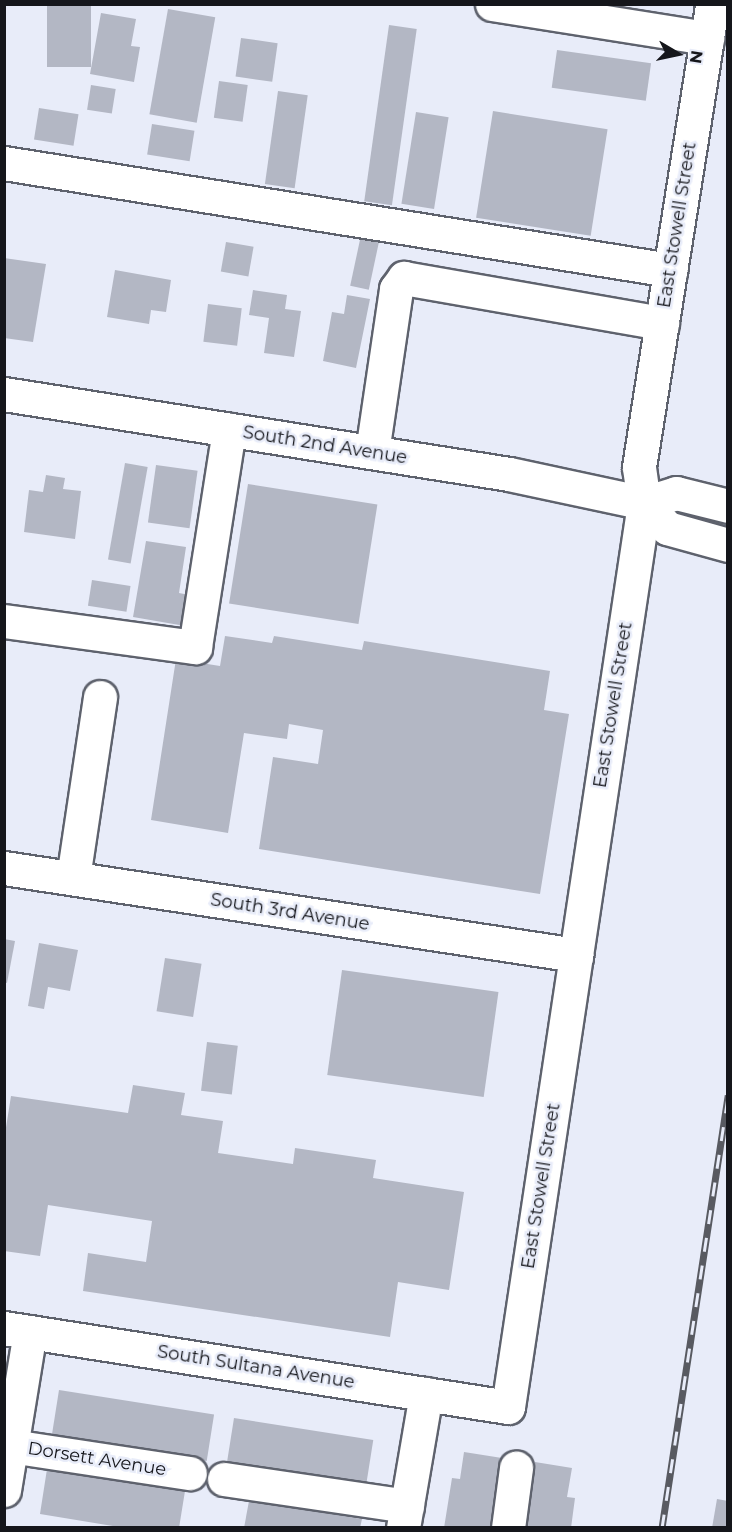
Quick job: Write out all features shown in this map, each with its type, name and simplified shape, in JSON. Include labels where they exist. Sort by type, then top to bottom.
[{"type":"street","points":[[492,4],[707,38]]},
{"type":"street","name":"East Stowell Street","points":[[508,1407],[644,503],[639,467],[712,4]]},
{"type":"street","points":[[4,164],[670,270]]},
{"type":"street","points":[[372,452],[396,289],[404,278],[662,323]]},
{"type":"street","name":"South 2nd Avenue","points":[[4,394],[509,474],[644,503],[676,493],[728,506]]},
{"type":"street","points":[[4,621],[195,647],[229,430]]},
{"type":"street","points":[[644,503],[667,528],[728,545]]},
{"type":"street","points":[[73,878],[100,697]]},
{"type":"street","name":"South 3rd Avenue","points":[[4,868],[576,955]]},
{"type":"street","points":[[4,1490],[17,1330]]},
{"type":"street","name":"South Sultana Avenue","points":[[17,1330],[508,1407]]},
{"type":"street","points":[[224,1479],[405,1517],[426,1394]]},
{"type":"street","name":"Dorsett Avenue","points":[[8,1446],[190,1473]]},
{"type":"street","points":[[508,1527],[516,1468]]},
{"type":"building","points":[[47,4],[91,4],[91,67],[47,67]]},
{"type":"building","points":[[168,9],[215,17],[197,123],[149,114]]},
{"type":"building","points":[[101,13],[136,19],[131,46],[140,47],[134,82],[90,74]]},
{"type":"building","points":[[389,25],[417,29],[392,205],[364,201]]},
{"type":"building","points":[[241,38],[278,43],[272,82],[236,77]]},
{"type":"building","points":[[557,50],[651,63],[646,101],[552,88]]},
{"type":"building","points":[[219,81],[248,85],[243,122],[214,118]]},
{"type":"building","points":[[91,85],[116,89],[112,114],[87,110]]},
{"type":"building","points":[[278,91],[308,95],[295,188],[265,184]]},
{"type":"building","points":[[39,108],[79,114],[74,146],[34,140]]},
{"type":"building","points":[[493,111],[608,129],[591,236],[476,218]]},
{"type":"building","points":[[416,112],[449,117],[434,209],[401,204]]},
{"type":"building","points":[[152,124],[194,131],[190,161],[147,155]]},
{"type":"building","points":[[361,235],[380,239],[369,290],[350,286]]},
{"type":"building","points":[[226,242],[254,247],[248,276],[221,272]]},
{"type":"building","points":[[4,258],[46,264],[33,342],[4,338]]},
{"type":"building","points":[[115,270],[171,280],[166,312],[151,310],[149,324],[107,317]]},
{"type":"building","points":[[253,290],[287,295],[285,309],[301,311],[294,357],[264,353],[269,318],[249,315]]},
{"type":"building","points":[[347,295],[370,299],[356,368],[323,361],[332,312],[344,314]]},
{"type":"building","points":[[208,304],[242,308],[237,346],[203,342]]},
{"type":"building","points":[[125,463],[148,467],[131,564],[108,560]]},
{"type":"building","points":[[156,465],[198,471],[190,528],[148,522]]},
{"type":"building","points":[[46,475],[65,478],[63,489],[81,491],[75,539],[24,532],[29,490],[43,492]]},
{"type":"building","points":[[248,484],[377,504],[358,624],[229,604]]},
{"type":"building","points":[[146,541],[186,547],[179,593],[195,596],[191,627],[133,617]]},
{"type":"building","points":[[92,580],[131,586],[126,612],[88,606]]},
{"type":"building","points":[[225,636],[272,643],[274,636],[362,650],[364,641],[550,671],[544,710],[569,714],[540,894],[259,849],[273,757],[318,764],[323,730],[289,724],[287,739],[244,733],[228,833],[151,820],[176,659],[220,666]]},
{"type":"building","points":[[4,939],[15,941],[7,983],[4,982]]},
{"type":"building","points":[[39,943],[78,950],[70,991],[48,987],[44,1009],[28,1006]]},
{"type":"building","points":[[165,958],[202,964],[193,1017],[157,1011]]},
{"type":"building","points":[[342,970],[498,992],[484,1097],[327,1075]]},
{"type":"building","points":[[207,1042],[238,1046],[232,1094],[201,1091]]},
{"type":"building","points":[[133,1085],[185,1093],[181,1115],[223,1121],[218,1153],[293,1164],[295,1148],[376,1160],[373,1178],[464,1192],[449,1290],[398,1282],[390,1337],[83,1291],[88,1253],[146,1262],[152,1221],[48,1205],[40,1256],[4,1251],[4,1140],[11,1096],[128,1113]]},
{"type":"building","points":[[59,1390],[214,1415],[207,1461],[52,1436]]},
{"type":"building","points":[[234,1418],[373,1440],[366,1485],[227,1463]]},
{"type":"building","points":[[464,1452],[502,1458],[491,1528],[444,1528],[452,1478],[460,1479]]},
{"type":"building","points":[[535,1462],[572,1468],[567,1497],[575,1498],[571,1528],[524,1528]]},
{"type":"building","points":[[47,1469],[185,1491],[179,1528],[125,1528],[40,1514]]},
{"type":"building","points":[[717,1499],[728,1501],[728,1528],[712,1528]]},
{"type":"building","points":[[249,1501],[362,1519],[360,1528],[244,1528]]},
{"type":"railway","points":[[662,1528],[728,1095]]}]
